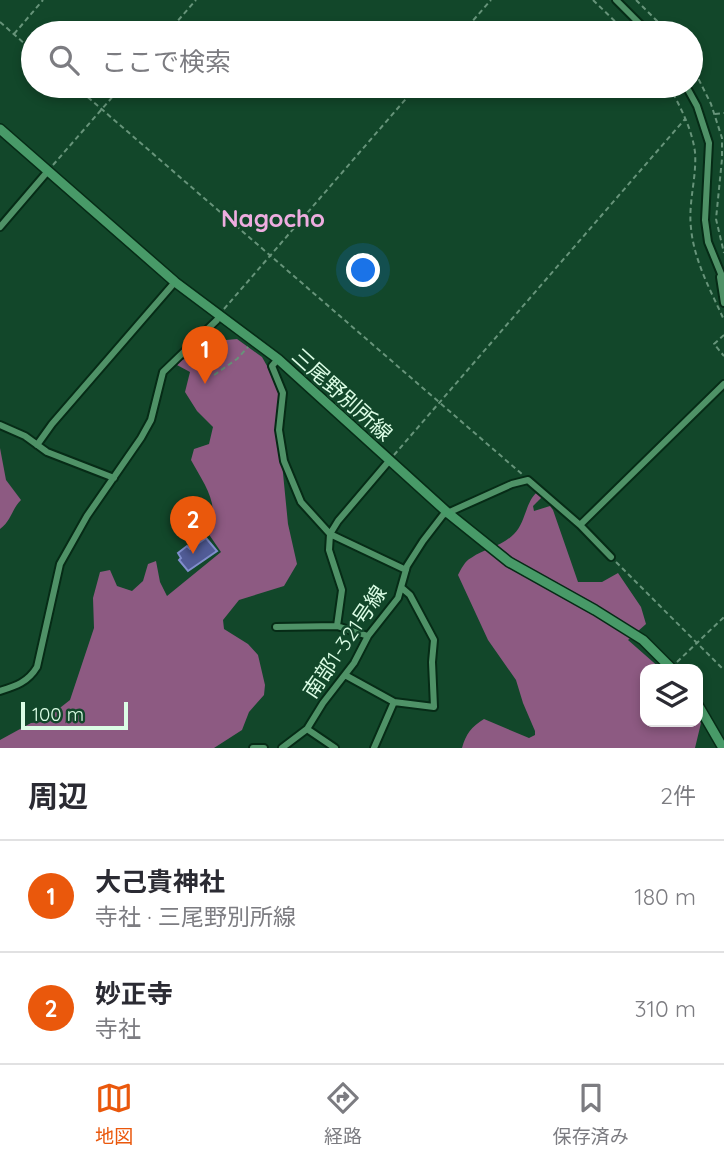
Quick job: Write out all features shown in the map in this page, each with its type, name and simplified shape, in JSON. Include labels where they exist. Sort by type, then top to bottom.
[{"type":"main road","name":"三尾野別所線","points":[[0,129],[175,282],[278,359],[448,513],[509,562],[643,640],[666,664]]},
{"type":"main road","points":[[703,714],[723,748]]},
{"type":"street","points":[[616,0],[637,21]]},
{"type":"street","points":[[693,98],[709,143],[710,168],[705,220],[708,242],[724,281]]},
{"type":"street","points":[[0,228],[48,171]]},
{"type":"street","points":[[719,271],[724,303]]},
{"type":"street","points":[[37,445],[52,424],[175,282]]},
{"type":"street","points":[[0,691],[19,686],[37,667],[60,564],[87,516],[150,420],[163,372],[219,316]]},
{"type":"street","points":[[278,359],[272,366],[282,393],[279,430],[284,461],[301,502],[330,534],[406,570]]},
{"type":"street","points":[[580,525],[724,384]]},
{"type":"street","points":[[0,425],[12,428],[47,452],[114,478]]},
{"type":"street","points":[[337,626],[342,590],[329,550],[330,534],[389,461]]},
{"type":"street","points":[[448,513],[512,484],[528,480],[580,525],[611,557]]},
{"type":"street","name":"南部1-321号線","points":[[282,748],[307,729],[354,663],[368,636],[391,608],[402,588],[406,570],[423,541],[443,515],[448,513]]},
{"type":"street","points":[[345,675],[394,702],[434,707],[434,640],[410,595],[402,588]]},
{"type":"street","points":[[276,627],[337,626],[368,636]]},
{"type":"street","points":[[374,748],[394,702]]},
{"type":"street","points":[[307,729],[335,748]]},
{"type":"street","points":[[253,748],[264,748]]},
{"type":"path","points":[[25,21],[43,0]]},
{"type":"path","points":[[178,21],[196,0]]},
{"type":"path","points":[[473,21],[491,0]]},
{"type":"path","points":[[593,0],[615,21]]},
{"type":"path","points":[[636,0],[657,21]]},
{"type":"path","points":[[0,22],[21,40]]},
{"type":"path","points":[[14,34],[21,26]]},
{"type":"path","points":[[89,98],[528,480]]},
{"type":"path","points":[[48,171],[112,98]]},
{"type":"path","points":[[219,316],[407,98]]},
{"type":"path","points":[[675,98],[695,150],[689,206],[693,245],[724,320]]},
{"type":"path","points":[[715,114],[724,113]]},
{"type":"path","points":[[389,461],[685,119]]},
{"type":"path","points":[[724,335],[715,344],[724,356]]},
{"type":"path","points":[[214,375],[245,352],[253,341]]},
{"type":"path","points":[[611,557],[724,670]]},
{"type":"path","points":[[676,664],[724,617]]},
{"type":"shaded area","points":[[237,339],[262,357],[276,382],[279,394],[275,429],[282,463],[288,524],[297,564],[284,586],[239,600],[223,620],[224,629],[248,644],[258,655],[265,685],[264,695],[249,712],[242,730],[214,748],[0,748],[0,740],[31,723],[42,722],[70,700],[94,628],[93,598],[100,572],[110,570],[117,586],[132,591],[143,581],[148,564],[156,561],[160,582],[167,596],[221,552],[208,533],[213,514],[210,495],[191,460],[194,449],[209,444],[213,427],[197,411],[185,392],[190,372],[177,365],[180,361],[226,340]]},
{"type":"shaded area","points":[[0,448],[6,480],[21,500],[0,529]]},
{"type":"shaded area","points":[[537,492],[542,497],[533,506],[534,511],[550,506],[553,510],[578,582],[602,582],[618,573],[641,607],[646,624],[628,640],[655,664],[640,664],[640,727],[700,727],[695,748],[462,748],[470,731],[484,719],[529,738],[535,735],[516,680],[488,640],[458,575],[469,559],[504,542],[514,534]]},
{"type":"building","points":[[206,538],[217,551],[188,571],[179,560],[181,558],[178,553],[187,546],[190,549]]},
{"type":"place","name":"大己貴神社","points":[[205,384]]},
{"type":"place","name":"妙正寺","points":[[193,554]]},
{"type":"district","name":"Nagocho","points":[[273,219]]}]
